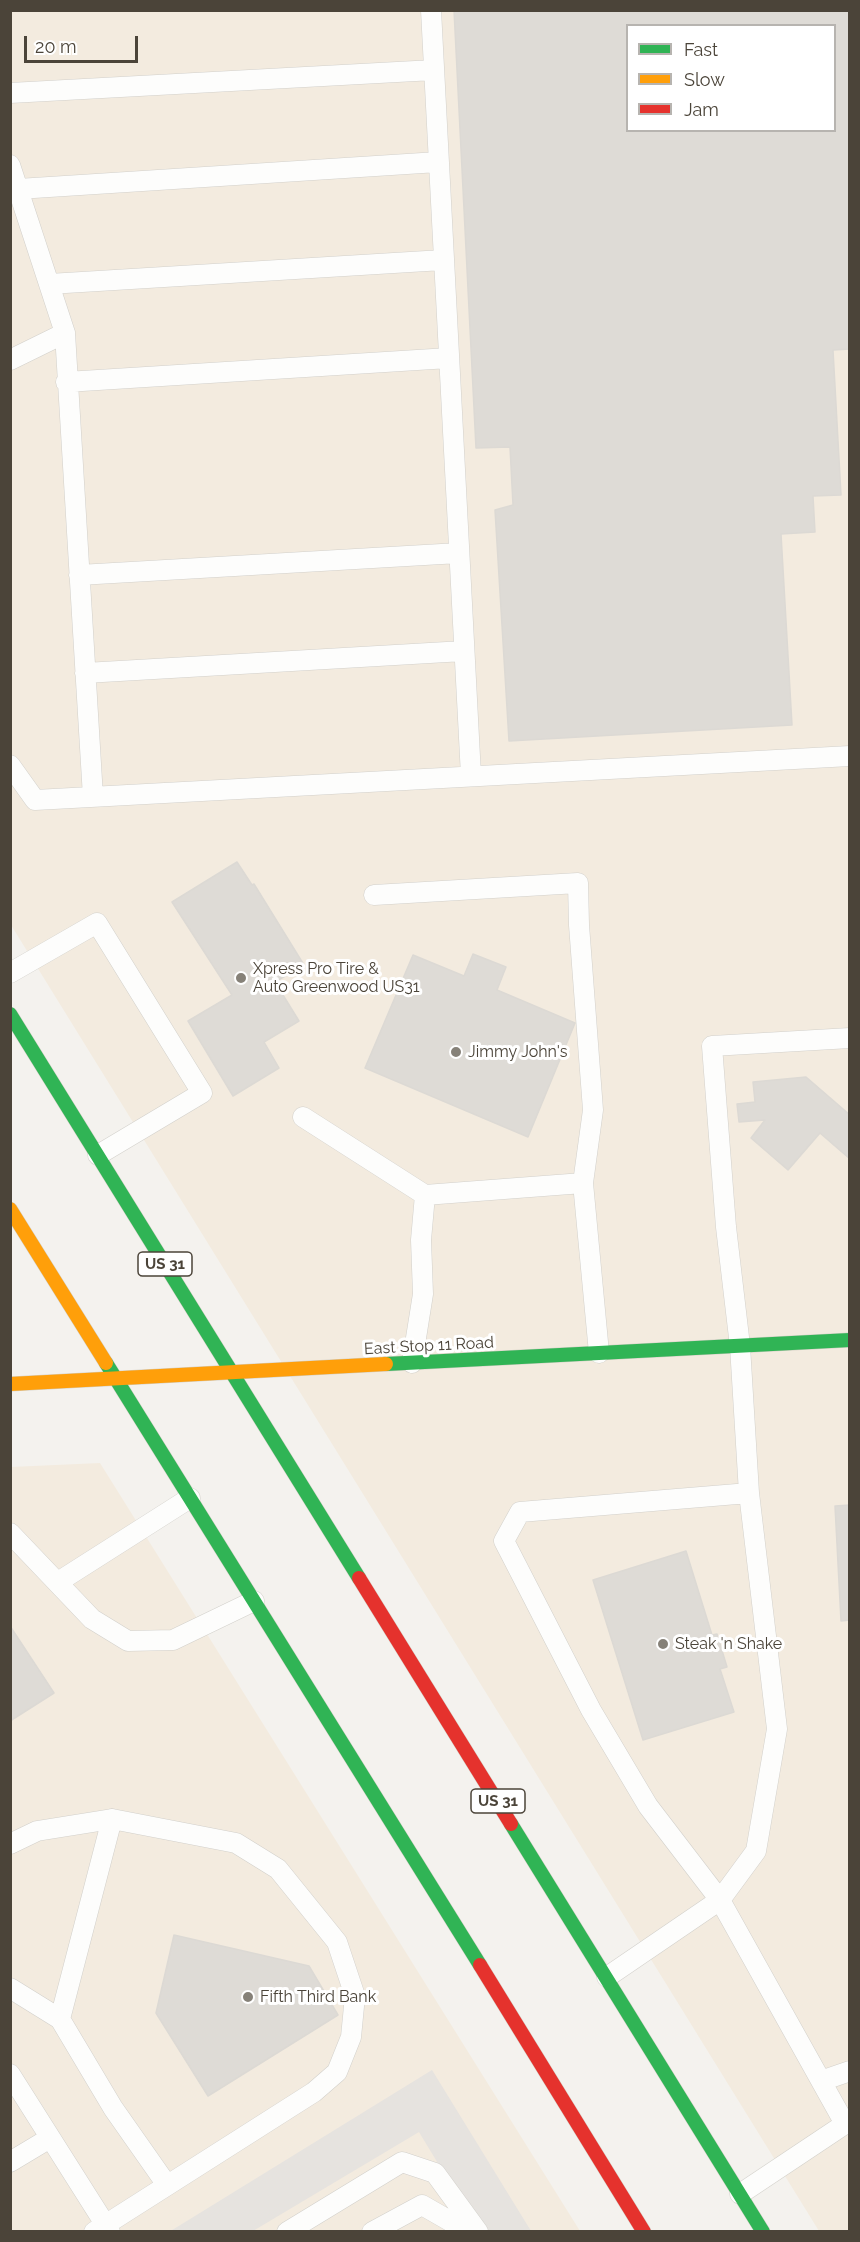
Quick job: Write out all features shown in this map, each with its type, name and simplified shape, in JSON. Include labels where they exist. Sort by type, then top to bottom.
[{"type":"main road","name":"US 31","points":[[10,1014],[763,2232]]},
{"type":"main road","points":[[10,1209],[644,2232]]},
{"type":"main road","name":"East Stop 11 Road","points":[[10,1384],[849,1340]]},
{"type":"lane","points":[[431,10],[471,776]]},
{"type":"lane","points":[[10,93],[434,70]]},
{"type":"lane","points":[[18,189],[438,162]]},
{"type":"lane","points":[[10,165],[65,333],[66,382],[93,797]]},
{"type":"lane","points":[[49,284],[444,260]]},
{"type":"lane","points":[[10,360],[65,333]]},
{"type":"lane","points":[[66,382],[449,358]]},
{"type":"lane","points":[[79,575],[459,553]]},
{"type":"lane","points":[[86,672],[464,651]]},
{"type":"lane","points":[[10,765],[35,800],[849,756]]},
{"type":"lane","points":[[374,895],[578,883],[593,1110],[583,1183],[599,1353]]},
{"type":"lane","points":[[10,973],[97,922],[202,1093],[98,1155]]},
{"type":"lane","points":[[607,1977],[720,1900],[756,1851],[777,1729],[749,1493],[740,1346],[726,1227],[712,1046],[849,1038]]},
{"type":"lane","points":[[303,1117],[425,1196],[583,1183]]},
{"type":"lane","points":[[412,1363],[423,1294],[421,1240],[425,1196]]},
{"type":"lane","points":[[740,2194],[847,2128],[720,1900],[648,1806],[591,1710],[504,1540],[520,1512],[749,1493]]},
{"type":"lane","points":[[58,1582],[190,1498]]},
{"type":"lane","points":[[10,1533],[92,1619],[128,1641],[172,1640],[254,1601]]},
{"type":"lane","points":[[60,2019],[112,1819]]},
{"type":"lane","points":[[10,1844],[38,1831],[112,1819],[236,1843],[278,1869],[337,1942],[355,1996],[351,2037],[337,2072],[314,2092],[103,2229],[10,2074]]},
{"type":"lane","points":[[10,1988],[60,2019],[113,2108],[167,2186]]},
{"type":"lane","points":[[821,2081],[849,2071]]},
{"type":"lane","points":[[10,2162],[50,2138]]},
{"type":"lane","points":[[287,2232],[402,2162],[435,2173],[477,2232]]},
{"type":"lane","points":[[372,2232],[422,2205],[469,2232]]},
{"type":"shaded area","points":[[11,11],[849,11],[849,2231],[819,2231],[11,925]]},
{"type":"shaded area","points":[[100,1463],[580,2231],[11,2232],[11,1467]]},
{"type":"shaded area","points":[[432,2070],[531,2231],[479,2231],[419,2132],[253,2231],[169,2232]]},
{"type":"building","points":[[454,10],[850,10],[850,349],[833,350],[841,495],[813,496],[815,532],[781,534],[792,725],[509,741],[495,510],[513,505],[510,447],[476,448]]},
{"type":"building","points":[[237,862],[252,885],[254,884],[304,965],[275,982],[299,1021],[264,1042],[279,1068],[233,1096],[188,1021],[232,995],[172,902]]},
{"type":"building","points":[[473,954],[506,967],[497,990],[575,1023],[528,1137],[365,1068],[413,955],[464,976]]},
{"type":"building","points":[[806,1077],[850,1115],[850,1159],[820,1133],[788,1170],[751,1138],[765,1120],[739,1122],[737,1104],[755,1102],[753,1082]]},
{"type":"building","points":[[850,1505],[850,1620],[841,1621],[835,1506]]},
{"type":"building","points":[[686,1551],[712,1635],[717,1634],[727,1667],[720,1669],[734,1712],[643,1740],[593,1580]]},
{"type":"building","points":[[10,1626],[54,1693],[10,1721]]},
{"type":"building","points":[[174,1935],[309,1966],[338,2015],[208,2096],[156,2013]]},
{"type":"traffic: fast","points":[[10,1014],[359,1578]]},
{"type":"traffic: fast","points":[[386,1364],[850,1340]]},
{"type":"traffic: fast","points":[[106,1363],[480,1965]]},
{"type":"traffic: fast","points":[[511,1824],[763,2232]]},
{"type":"traffic: slow","points":[[10,1209],[106,1363]]},
{"type":"traffic: slow","points":[[10,1384],[386,1364]]},
{"type":"traffic: jam","points":[[359,1578],[511,1824]]},
{"type":"traffic: jam","points":[[480,1965],[644,2232]]},
{"type":"place","name":"Xpress Pro Tire & Auto Greenwood US31","points":[[241,978]]},
{"type":"place","name":"Jimmy John's","points":[[456,1052]]},
{"type":"place","name":"Steak 'n Shake","points":[[663,1644]]},
{"type":"place","name":"Fifth Third Bank","points":[[248,1997]]}]
